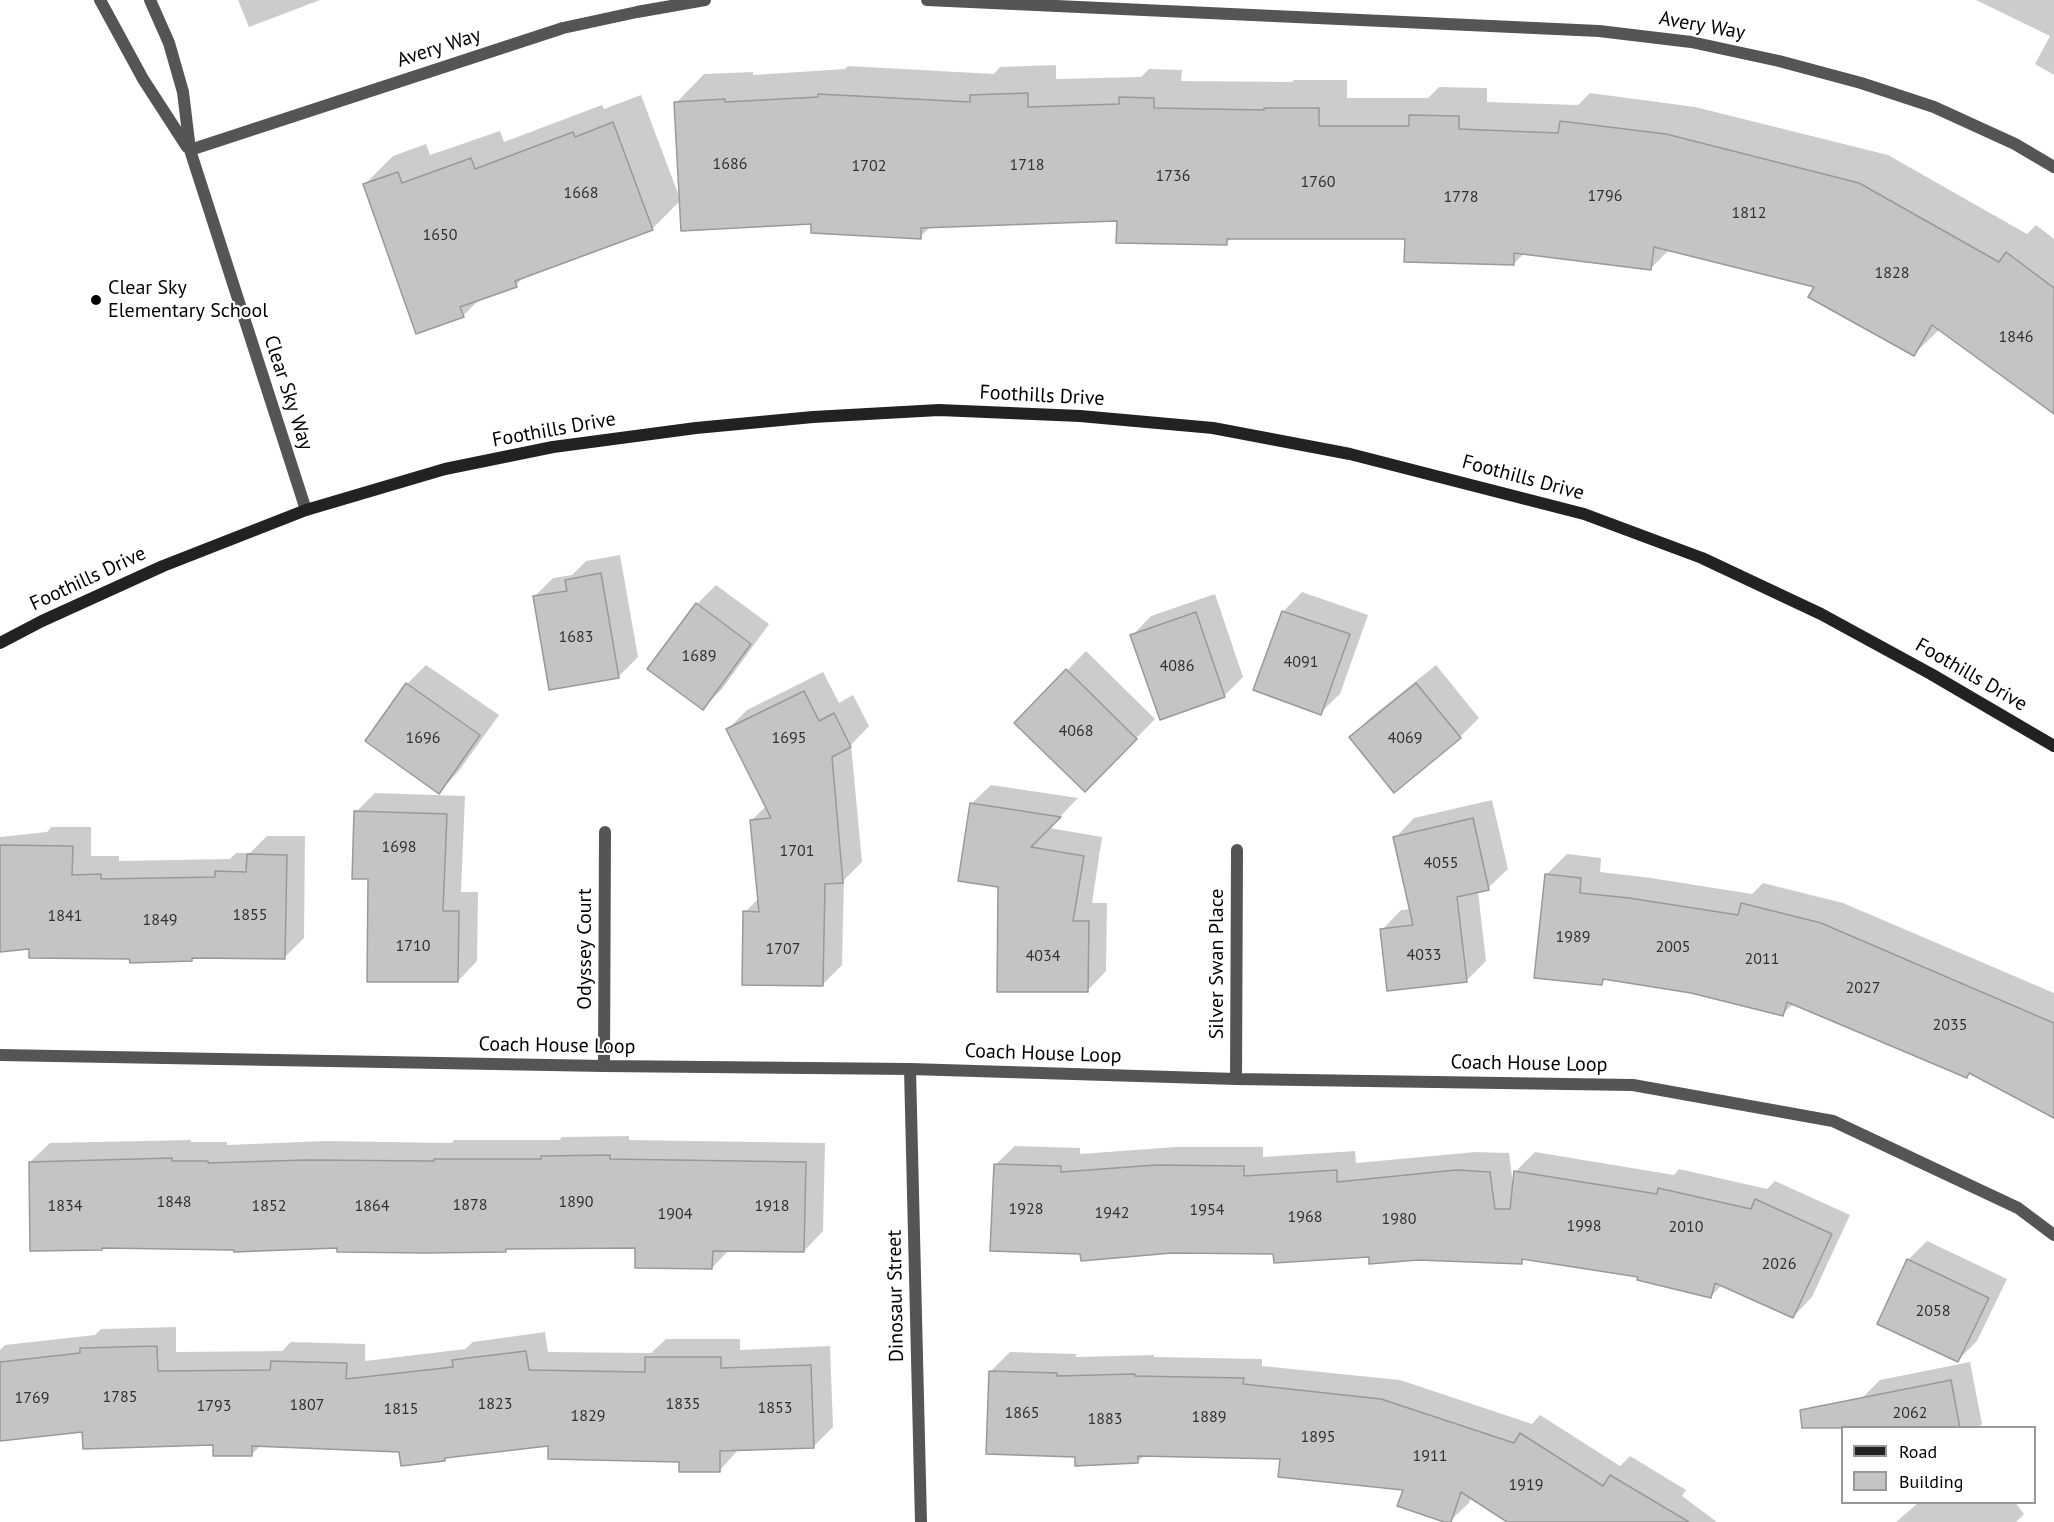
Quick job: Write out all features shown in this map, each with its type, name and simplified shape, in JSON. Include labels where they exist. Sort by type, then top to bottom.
[{"type":"street","name":"Clear Sky Way","points":[[100,0],[142,79],[190,150]]},
{"type":"street","name":"Clear Sky Way","points":[[150,0],[170,43],[183,92],[190,150],[306,510]]},
{"type":"street","name":"Avery Way","points":[[190,150],[563,28],[705,0]]},
{"type":"street","name":"Avery Way","points":[[927,0],[1599,31],[1691,42],[1790,63],[1934,107],[2015,144],[2054,167]]},
{"type":"street","name":"Foothills Drive","points":[[0,643],[42,621],[163,566],[306,510],[445,469],[553,447],[696,428],[801,418],[939,410],[1080,416],[1213,428],[1350,454],[1584,514],[1702,558],[1821,614],[1931,674],[2054,746]]},
{"type":"street","name":"Odyssey Court","points":[[604,1066],[605,832]]},
{"type":"street","name":"Silver Swan Place","points":[[1236,1079],[1237,850]]},
{"type":"street","name":"Coach House Loop","points":[[0,1055],[1633,1085],[1833,1121],[2018,1208],[2054,1235]]},
{"type":"street","name":"Dinosaur Street","points":[[910,1070],[921,1522]]},
{"type":"building","points":[[1028,93],[1028,107],[1119,104],[1119,97],[1154,98],[1154,108],[1264,110],[1264,108],[1319,108],[1319,126],[1409,126],[1409,115],[1459,116],[1459,129],[1558,133],[1560,121],[1666,134],[1859,183],[1999,262],[2006,252],[2054,288],[2054,414],[1932,325],[1914,356],[1808,297],[1814,287],[1654,247],[1651,270],[1514,253],[1514,265],[1404,262],[1405,239],[1227,239],[1227,245],[1116,243],[1117,221],[921,228],[921,239],[811,233],[811,224],[681,231],[674,102],[818,97],[818,94],[970,102],[970,95]]},
{"type":"building","points":[[613,122],[653,230],[515,281],[517,287],[460,307],[464,317],[416,334],[363,184],[398,172],[402,183],[471,158],[475,169],[573,132],[575,137]]},
{"type":"building","points":[[601,573],[619,678],[549,690],[533,596],[567,591],[565,580]]},
{"type":"building","points":[[696,603],[751,644],[703,710],[647,669]]},
{"type":"building","points":[[1282,611],[1350,634],[1321,715],[1253,690]]},
{"type":"building","points":[[1196,612],[1225,697],[1160,720],[1130,635]]},
{"type":"building","points":[[1066,669],[1137,739],[1085,792],[1014,723]]},
{"type":"building","points":[[406,683],[480,735],[439,794],[365,741]]},
{"type":"building","points":[[1416,683],[1461,738],[1394,793],[1349,737]]},
{"type":"building","points":[[804,691],[819,721],[834,713],[851,747],[832,757],[843,883],[825,884],[823,986],[742,985],[743,911],[759,912],[750,820],[771,818],[726,729]]},
{"type":"building","points":[[970,803],[1061,817],[1031,847],[1084,856],[1073,921],[1089,921],[1088,992],[997,992],[998,887],[958,881]]},
{"type":"building","points":[[354,811],[447,814],[443,911],[459,911],[458,982],[367,982],[368,879],[352,879]]},
{"type":"building","points":[[1473,818],[1489,890],[1457,897],[1467,982],[1387,991],[1380,929],[1413,925],[1393,837]]},
{"type":"building","points":[[0,845],[73,846],[72,875],[101,874],[101,879],[215,877],[215,871],[246,872],[247,854],[287,855],[285,959],[192,958],[192,961],[130,963],[129,959],[29,958],[29,949],[0,952]]},
{"type":"building","points":[[1545,874],[1581,878],[1580,893],[1629,898],[1738,915],[1741,903],[1821,923],[2054,1023],[2054,1118],[1969,1073],[1967,1078],[1787,1002],[1783,1016],[1691,993],[1603,979],[1602,985],[1534,978]]},
{"type":"building","points":[[610,1155],[610,1159],[806,1162],[804,1252],[713,1251],[712,1269],[635,1268],[635,1248],[506,1249],[506,1252],[425,1253],[337,1252],[337,1248],[234,1252],[234,1250],[102,1248],[102,1250],[30,1251],[29,1162],[172,1158],[172,1161],[208,1161],[208,1163],[305,1160],[434,1161],[434,1159],[541,1159],[541,1156]]},
{"type":"building","points":[[994,1164],[1061,1166],[1061,1172],[1156,1165],[1244,1166],[1244,1176],[1337,1170],[1337,1182],[1456,1170],[1490,1172],[1495,1209],[1510,1209],[1514,1171],[1657,1194],[1658,1188],[1751,1209],[1755,1199],[1832,1234],[1793,1318],[1715,1283],[1711,1298],[1637,1280],[1638,1277],[1522,1259],[1522,1264],[1418,1260],[1369,1264],[1369,1257],[1274,1263],[1273,1254],[1172,1253],[1081,1261],[1080,1254],[990,1251]]},
{"type":"building","points":[[1907,1259],[1989,1298],[1958,1362],[1877,1324]]},
{"type":"building","points":[[157,1346],[158,1371],[270,1370],[271,1361],[347,1363],[346,1379],[453,1367],[452,1360],[526,1351],[529,1370],[645,1372],[645,1357],[721,1357],[721,1368],[811,1365],[814,1448],[720,1451],[720,1472],[679,1472],[679,1462],[548,1459],[548,1446],[445,1458],[445,1461],[401,1466],[399,1452],[252,1446],[252,1456],[213,1456],[213,1445],[83,1449],[82,1432],[0,1441],[0,1362],[80,1353],[80,1348]]},
{"type":"building","points":[[989,1371],[1057,1373],[1057,1376],[1135,1374],[1135,1376],[1244,1378],[1243,1384],[1381,1399],[1514,1443],[1520,1433],[1603,1486],[1610,1475],[1689,1522],[1507,1522],[1461,1492],[1451,1522],[1444,1522],[1397,1506],[1403,1490],[1278,1477],[1280,1459],[1138,1456],[1138,1463],[1075,1466],[1075,1457],[986,1454]]},
{"type":"building","points":[[1951,1380],[1960,1426],[1802,1428],[1800,1410]]},
{"type":"place","name":"Clear Sky Elementary School","points":[[96,300]]}]
